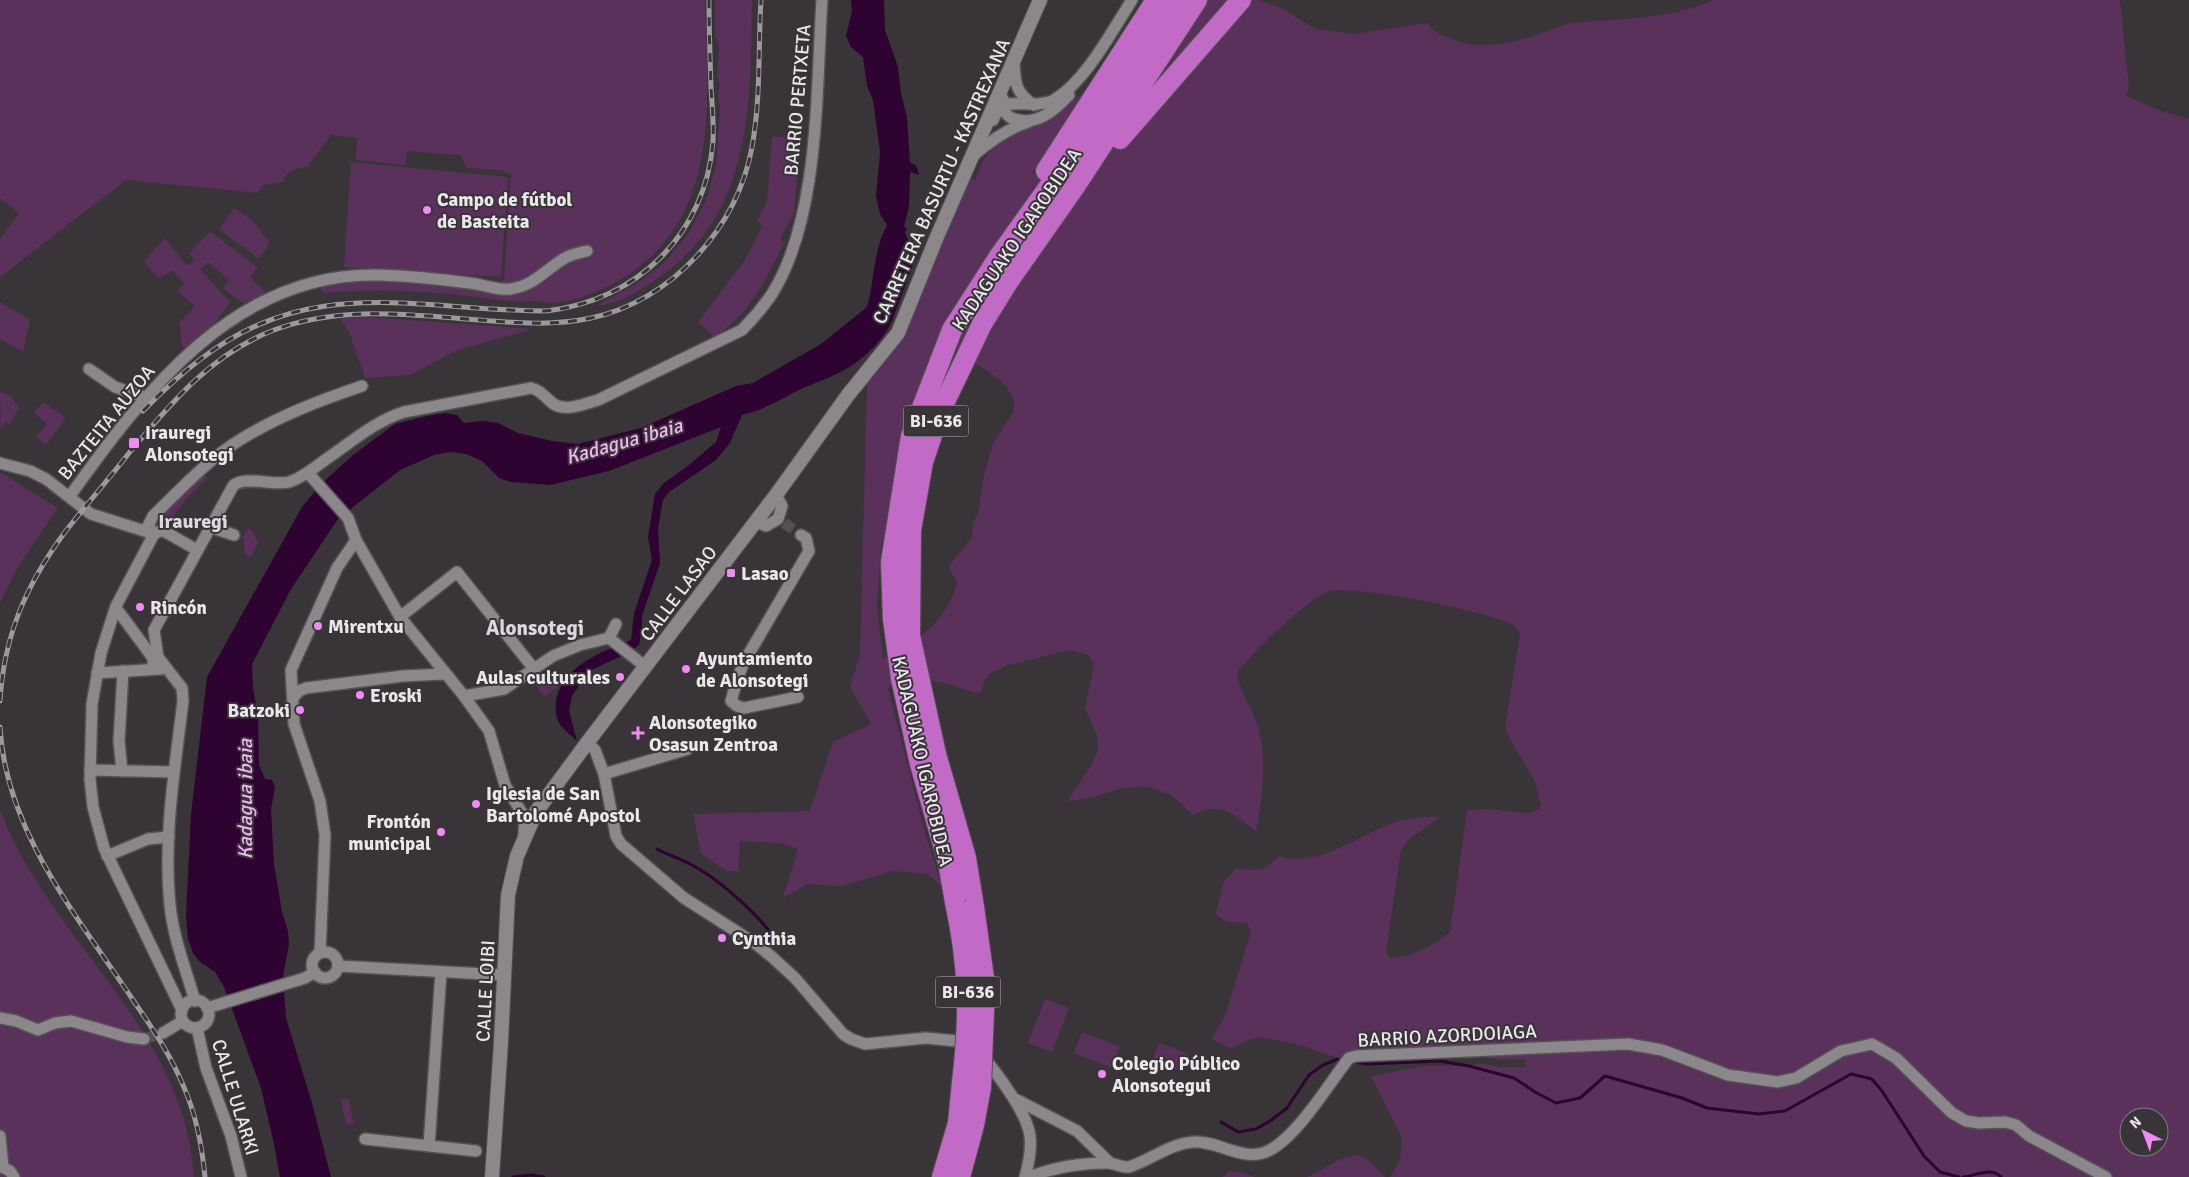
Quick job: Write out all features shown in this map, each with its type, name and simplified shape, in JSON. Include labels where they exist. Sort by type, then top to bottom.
[{"type":"highway","points":[[952,330],[967,294],[994,249],[1156,0]]},
{"type":"highway","name":"KADAGUAKO IGAROBIDEA","points":[[965,905],[948,862],[920,764],[901,678],[893,619],[891,562],[911,436],[952,330],[1000,256],[1137,64],[1178,0]]},
{"type":"highway","name":"KADAGUAKO IGAROBIDEA","points":[[960,1177],[974,1125],[965,955],[966,858],[936,754],[910,636],[911,530],[923,462],[938,414],[982,324],[1008,282],[1074,188],[1197,0]]},
{"type":"highway","points":[[1074,188],[1097,166],[1241,0]]},
{"type":"highway","name":"KADAGUAKO IGAROBIDEA","points":[[942,1177],[971,1085]]},
{"type":"street","name":"BARRIO PERTXETA","points":[[210,528],[237,482],[281,484],[311,477],[365,432],[392,416],[404,412],[531,388],[540,391],[556,406],[576,406],[598,400],[742,330],[772,294],[787,262],[796,236],[811,171],[822,0]]},
{"type":"street","name":"CARRETERA BASURTU - KASTREXANA","points":[[848,395],[898,333],[1040,0]]},
{"type":"street","points":[[972,156],[990,141],[1008,130],[1040,118],[1059,105],[1072,92],[1082,73],[1132,0]]},
{"type":"street","points":[[1014,62],[1015,85],[1026,101],[1034,105]]},
{"type":"street","points":[[1014,62],[1003,98],[1003,106],[1010,117],[1028,122]]},
{"type":"street","points":[[972,156],[998,111],[1003,106],[1008,104],[1034,105],[1052,100],[1065,92],[1082,73]]},
{"type":"street","name":"BAZTEITA AUZOA","points":[[197,550],[162,530],[154,534],[92,514],[70,496],[144,398],[176,364],[218,329],[251,308],[291,290],[349,276],[379,275],[472,283],[509,290],[528,285],[566,258],[587,251]]},
{"type":"street","points":[[89,369],[115,387],[144,398]]},
{"type":"street","points":[[212,1007],[206,1021],[197,1028],[188,1026],[108,856],[93,807],[90,770],[92,704],[101,652],[116,608],[154,534],[148,526],[153,516],[207,464],[242,438],[297,409],[362,386]]},
{"type":"street","name":"CALLE LASAO","points":[[526,813],[587,743],[646,667],[756,522],[848,395]]},
{"type":"street","points":[[0,464],[30,471],[70,496]]},
{"type":"street","points":[[311,477],[348,518],[356,540],[400,617],[444,674],[464,696],[489,731],[505,784],[526,813]]},
{"type":"street","points":[[756,522],[766,526],[781,521],[782,506],[776,495]]},
{"type":"street","points":[[139,639],[147,639],[154,630],[210,528],[234,535]]},
{"type":"street","points":[[798,697],[744,708],[737,706],[732,701],[744,662],[809,551],[806,538],[801,535]]},
{"type":"street","points":[[310,975],[313,961],[320,953],[325,835],[320,801],[294,724],[291,670],[343,560],[356,540]]},
{"type":"street","points":[[343,560],[366,559]]},
{"type":"street","points":[[400,617],[457,572],[534,669]]},
{"type":"street","points":[[116,608],[152,658],[154,669]]},
{"type":"street","points":[[609,638],[616,624]]},
{"type":"street","points":[[154,630],[158,657],[182,688],[183,701],[170,807],[170,907],[195,1001]]},
{"type":"street","points":[[609,638],[646,667]]},
{"type":"street","points":[[464,696],[504,689],[553,656],[580,644],[609,638]]},
{"type":"street","points":[[420,675],[427,666],[431,656]]},
{"type":"street","points":[[97,673],[168,669]]},
{"type":"street","points":[[122,770],[119,741],[119,710],[124,671]]},
{"type":"street","points":[[291,677],[300,687],[306,688],[444,674]]},
{"type":"street","points":[[293,698],[299,691],[306,688]]},
{"type":"street","points":[[587,743],[595,750],[604,774],[616,836],[621,844],[684,898],[756,944],[772,957],[808,991],[843,1034],[865,1044],[926,1038],[957,1041],[976,1050],[995,1070],[1023,1111],[1030,1134],[1029,1161],[1024,1177]]},
{"type":"street","points":[[604,774],[688,749]]},
{"type":"street","points":[[90,770],[174,772]]},
{"type":"street","name":"CALLE LOIBI","points":[[492,1177],[508,895],[512,873],[522,842],[526,813]]},
{"type":"street","points":[[108,856],[148,839],[170,837]]},
{"type":"street","points":[[164,1032],[182,1016],[185,1004],[195,1001],[212,1007],[310,975],[330,977],[336,972],[338,966],[333,955],[326,952],[320,953]]},
{"type":"street","points":[[338,966],[504,974]]},
{"type":"street","points":[[429,1146],[441,972]]},
{"type":"street","points":[[488,974],[499,985],[503,999]]},
{"type":"street","points":[[0,1018],[16,1021],[38,1030],[55,1023],[71,1020],[127,1037],[144,1039]]},
{"type":"street","name":"CALLE ULARKI","points":[[197,1028],[206,1068],[231,1136],[241,1177]]},
{"type":"street","name":"BARRIO AZORDOIAGA","points":[[1029,1177],[1058,1167],[1110,1163],[1127,1167],[1176,1145],[1195,1142],[1219,1146],[1245,1155],[1268,1151],[1292,1133],[1349,1058],[1356,1056],[1628,1044],[1662,1050],[1728,1075],[1778,1082],[1796,1078],[1841,1050],[1872,1044],[1896,1058],[1952,1113],[1966,1121],[1979,1123],[2005,1122],[2016,1125],[2029,1136],[2106,1177]]},
{"type":"street","points":[[1013,1098],[1077,1131],[1110,1163]]},
{"type":"street","points":[[0,1136],[2,1167],[10,1171],[14,1177]]},
{"type":"street","points":[[365,1139],[476,1151]]},
{"type":"shaded area","points":[[0,0],[705,0],[707,77],[706,116],[702,154],[693,190],[678,223],[655,253],[615,283],[587,295],[558,303],[498,300],[408,291],[323,293],[318,285],[346,272],[504,281],[511,174],[501,170],[466,168],[462,157],[459,155],[407,151],[405,165],[356,160],[357,138],[331,135],[307,167],[290,172],[283,182],[263,185],[258,193],[126,180],[0,277],[0,239],[19,213],[0,198]]},
{"type":"shaded area","points":[[715,0],[752,0],[752,38],[747,115],[741,152],[730,187],[714,220],[691,250],[661,276],[638,291],[605,305],[596,306],[636,284],[664,263],[689,233],[706,200],[716,165],[720,110],[718,95],[720,84],[717,76],[719,46],[715,36]]},
{"type":"shaded area","points":[[1181,0],[1258,0],[1279,7],[1316,29],[1354,34],[1427,23],[1441,35],[1452,39],[1477,45],[1489,45],[1524,39],[1563,25],[1662,15],[1697,7],[1714,0],[2120,0],[2129,88],[2126,96],[2164,112],[2189,119],[2189,1177],[1390,1177],[1400,1160],[1402,1138],[1371,1076],[1424,1066],[1469,1066],[1480,1063],[1501,1067],[1525,1067],[1525,1059],[1501,1060],[1484,1057],[1470,1059],[1430,1056],[1348,1062],[1303,1046],[1263,1037],[1251,1039],[1231,1049],[1212,1039],[1226,1013],[1251,931],[1247,923],[1226,921],[1216,913],[1224,881],[1236,869],[1261,870],[1280,856],[1295,859],[1311,858],[1342,847],[1387,825],[1402,820],[1440,817],[1408,840],[1401,850],[1386,952],[1390,958],[1414,953],[1437,942],[1450,932],[1467,810],[1487,809],[1530,813],[1537,810],[1541,805],[1534,779],[1509,738],[1505,727],[1520,634],[1513,625],[1500,619],[1450,606],[1390,595],[1340,590],[1327,592],[1292,617],[1244,664],[1237,673],[1241,688],[1257,723],[1263,753],[1262,794],[1256,831],[1234,815],[1219,809],[1211,809],[1193,815],[1170,795],[1156,789],[1131,787],[1067,801],[1091,766],[1098,750],[1097,736],[1085,708],[1094,664],[1088,655],[1070,650],[1008,665],[990,674],[984,681],[982,691],[976,693],[932,680],[911,680],[888,688],[925,833],[942,887],[928,874],[894,871],[841,886],[808,884],[783,898],[798,849],[780,843],[740,841],[738,871],[727,871],[701,854],[693,814],[810,811],[833,742],[871,724],[850,687],[860,654],[867,382],[968,178],[975,180],[983,160],[994,147],[1083,94],[1031,175],[1039,172]],"holes":[[[950,345],[996,377],[1007,387],[1014,401],[1013,412],[993,444],[984,475],[978,513],[973,523],[972,537],[948,567],[957,582],[952,598],[937,621],[924,634],[883,659],[877,607],[881,546],[910,475]]]},
{"type":"shaded area","points":[[772,137],[786,137],[791,146],[790,155],[799,156],[794,213],[780,239],[785,242],[762,286],[743,313],[715,338],[698,322],[745,260],[762,226],[757,221],[767,202]]},
{"type":"shaded area","name":"Campo de fútbol de Basteita","points":[[351,162],[508,177],[501,277],[344,267]]},
{"type":"shaded area","points":[[234,208],[252,220],[270,243],[259,259],[219,229]]},
{"type":"shaded area","points":[[210,231],[258,268],[250,277],[267,294],[243,303],[223,288],[229,280],[208,262],[200,269],[230,302],[216,322],[185,349],[181,344],[180,322],[195,306],[177,291],[184,283],[173,271],[158,278],[144,261],[165,238],[186,265],[194,262],[190,253]]},
{"type":"shaded area","points":[[0,302],[30,320],[23,352],[0,339]]},
{"type":"shaded area","points":[[367,317],[533,329],[455,351],[410,375],[365,378],[349,332],[340,319]]},
{"type":"shaded area","points":[[0,391],[11,397],[19,407],[10,424],[5,422],[1,429]]},
{"type":"shaded area","points":[[43,402],[66,418],[46,445],[36,436],[47,424],[34,413]]},
{"type":"shaded area","points":[[0,472],[58,508],[19,565],[0,603]]},
{"type":"shaded area","points":[[202,476],[208,477],[188,497],[162,530],[154,534],[163,516],[174,502]]},
{"type":"shaded area","points":[[248,528],[253,532],[258,543],[251,557],[245,554],[243,536]]},
{"type":"shaded area","points":[[549,672],[560,685],[545,697],[534,684]]},
{"type":"shaded area","points":[[0,809],[22,857],[50,901],[141,1029],[166,1074],[185,1123],[194,1177],[0,1177]]},
{"type":"shaded area","points":[[1045,999],[1069,1008],[1052,1052],[1028,1043]]},
{"type":"shaded area","points":[[1082,1032],[1120,1047],[1112,1068],[1074,1053]]},
{"type":"shaded area","points":[[1159,1043],[1189,1054],[1183,1072],[1152,1061]]},
{"type":"shaded area","points":[[348,1098],[354,1123],[346,1124],[341,1100]]},
{"type":"shaded area","points":[[1357,1155],[1367,1159],[1385,1177],[1307,1177],[1341,1159]]},
{"type":"shaded area","points":[[1229,1171],[1241,1172],[1255,1177],[1223,1177]]},
{"type":"water","name":"Kadagua ibaia","points":[[851,0],[884,0],[885,30],[898,67],[901,93],[907,117],[910,163],[916,165],[919,175],[910,172],[909,206],[904,227],[907,228],[905,232],[911,248],[917,254],[892,321],[874,347],[858,361],[840,372],[763,408],[742,415],[730,443],[716,460],[669,492],[663,500],[658,529],[660,563],[642,616],[639,645],[628,653],[589,671],[572,696],[569,710],[577,741],[564,729],[557,718],[556,702],[561,686],[577,667],[602,652],[631,640],[634,613],[652,560],[648,537],[655,494],[664,483],[716,442],[721,427],[609,471],[550,485],[511,482],[499,478],[482,461],[466,454],[450,452],[434,455],[400,470],[338,519],[291,589],[252,664],[253,688],[258,716],[259,765],[265,779],[272,780],[275,788],[271,809],[274,864],[289,944],[283,976],[286,1018],[312,1103],[331,1177],[280,1177],[261,1088],[224,987],[215,972],[199,961],[193,953],[188,939],[186,917],[191,814],[207,677],[302,507],[319,486],[353,455],[395,424],[446,413],[457,415],[464,423],[482,421],[498,423],[518,433],[552,441],[578,444],[641,428],[736,386],[753,383],[821,344],[867,307],[879,244],[887,225],[880,214],[876,196],[880,152],[873,100],[867,86],[863,57],[851,47],[846,36],[852,11]]},
{"type":"waterway","points":[[657,849],[692,865],[723,886],[744,904],[769,931]]},
{"type":"waterway","points":[[1221,1122],[1238,1132],[1256,1129],[1287,1108],[1309,1075],[1323,1065],[1338,1059]]},
{"type":"waterway","points":[[1354,1062],[1367,1064],[1440,1061],[1469,1066],[1514,1078],[1556,1103],[1580,1098],[1605,1076],[1682,1098],[1707,1108],[1759,1114],[1785,1111],[1851,1074],[1872,1079],[1882,1091],[1924,1156],[1940,1172],[1959,1177]]},
{"type":"waterway","points":[[1963,1177],[1983,1172],[1993,1172],[2001,1177]]},
{"type":"waterway","points":[[513,1177],[531,1175],[544,1177]]},
{"type":"tunnel","points":[[784,523],[801,535]]},
{"type":"tunnel","points":[[144,1039],[163,1033]]},
{"type":"railway","points":[[143,411],[172,383],[201,359],[230,339],[259,324],[291,313],[324,306],[361,303],[402,303],[546,311],[579,305],[610,293],[637,277],[661,257],[681,233],[697,205],[708,175],[713,141],[709,0]]},
{"type":"railway","points":[[0,701],[2,677],[12,632],[28,591],[51,552],[129,453],[177,398],[212,366],[231,352],[251,340],[274,330],[299,322],[325,317],[402,314],[522,323],[577,321],[621,309],[648,295],[674,278],[697,256],[716,232],[732,205],[744,177],[752,147],[757,110],[761,0]]},
{"type":"railway","points":[[0,727],[5,766],[16,803],[31,838],[69,906],[161,1043],[178,1074],[195,1118],[205,1177]]},
{"type":"place","name":"Campo de fútbol de Basteita","points":[[427,210]]},
{"type":"place","name":"Irauregi Alonsotegi","points":[[134,443]]},
{"type":"place","name":"Lasao","points":[[731,573]]},
{"type":"place","name":"Rincón","points":[[140,607]]},
{"type":"place","name":"Mirentxu","points":[[318,626]]},
{"type":"place","name":"Ayuntamiento de Alonsotegi","points":[[686,669]]},
{"type":"place","name":"Aulas culturales","points":[[620,677]]},
{"type":"place","name":"Eroski","points":[[360,695]]},
{"type":"place","name":"Batzoki","points":[[300,710]]},
{"type":"place","name":"Alonsotegiko Osasun Zentroa","points":[[638,733]]},
{"type":"place","name":"Iglesia de San Bartolomé Apostol","points":[[476,804]]},
{"type":"place","name":"Frontón municipal","points":[[441,832]]},
{"type":"place","name":"Cynthia","points":[[722,938]]},
{"type":"place","name":"Colegio Público Alonsotegui","points":[[1102,1074]]},
{"type":"district","name":"Irauregi","points":[[193,521]]},
{"type":"district","name":"Alonsotegi","points":[[535,628]]}]
